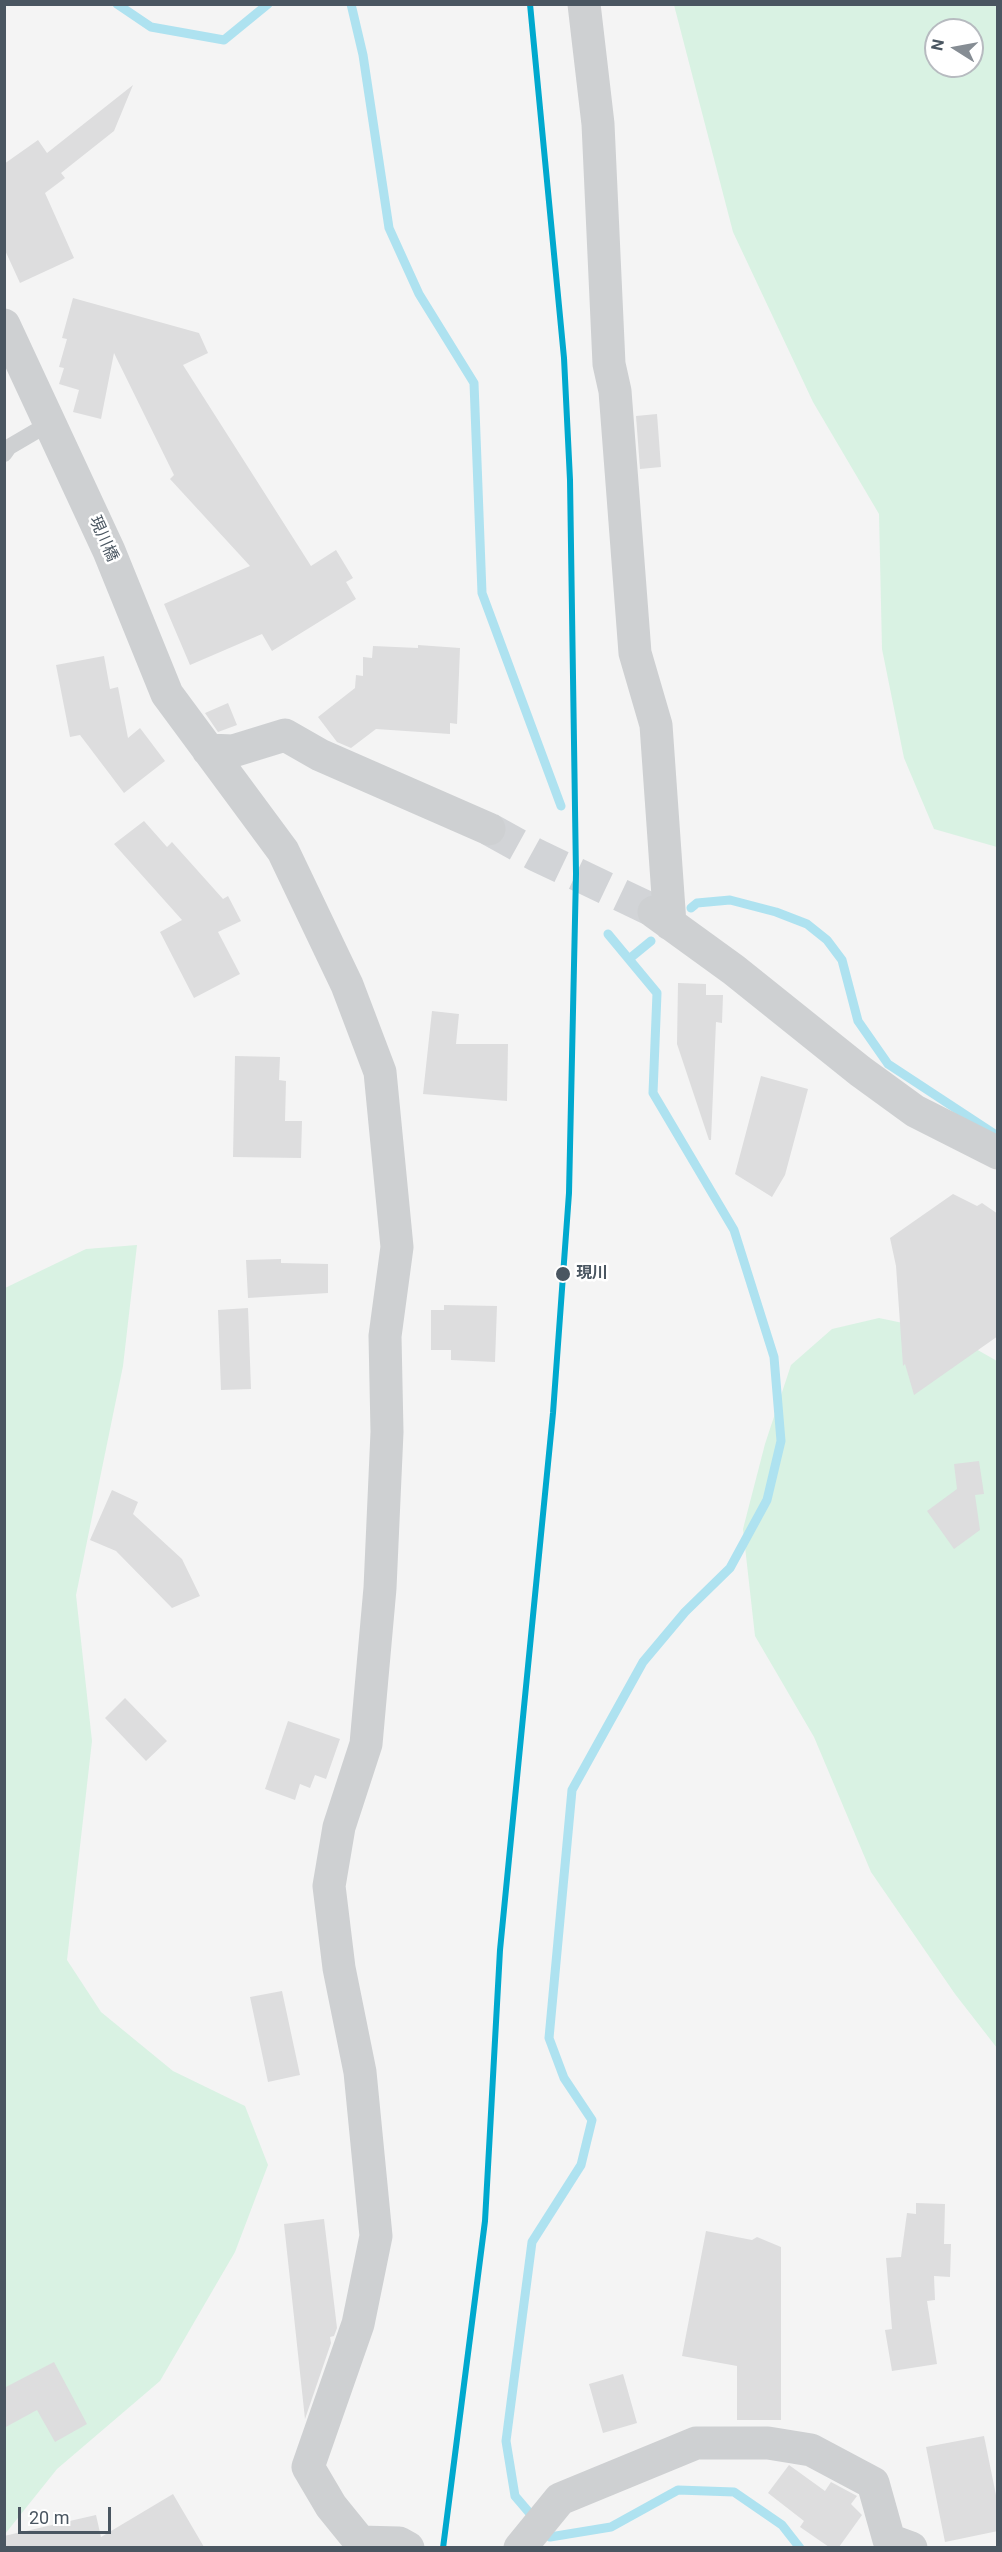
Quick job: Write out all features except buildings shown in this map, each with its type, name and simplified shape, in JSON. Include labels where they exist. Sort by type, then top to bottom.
[{"type":"street","points":[[584,4],[598,124],[609,364],[615,392],[635,653],[656,725],[660,917],[915,1110],[998,1153]]},
{"type":"street","name":"現川橋","points":[[4,325],[109,551],[167,694],[283,851],[347,985],[380,1072],[390,1151],[397,1247],[385,1336],[387,1432],[380,1588],[366,1744],[339,1827],[329,1887],[339,1968],[360,2072],[376,2236],[358,2324],[308,2468],[331,2506],[363,2545]]},
{"type":"street","points":[[208,750],[233,751],[285,735],[320,754],[489,829]]},
{"type":"street","points":[[523,2544],[560,2499],[696,2443],[768,2443],[811,2450],[873,2483],[889,2540],[911,2547]]},
{"type":"street","points":[[363,2545],[399,2543],[408,2547]]},
{"type":"lane","points":[[4,454],[9,447],[50,423]]},
{"type":"green space","points":[[674,5],[997,5],[997,847],[934,829],[904,758],[882,649],[879,514],[813,402],[733,232]]},
{"type":"green space","points":[[137,1245],[123,1366],[76,1595],[92,1741],[67,1960],[101,2012],[173,2071],[245,2106],[268,2165],[235,2252],[160,2381],[57,2469],[5,2534],[5,1288],[86,1249]]},
{"type":"green space","points":[[879,1318],[946,1332],[997,1361],[997,2048],[955,1994],[871,1872],[814,1737],[755,1636],[743,1529],[765,1444],[791,1365],[832,1329]]},
{"type":"waterway","points":[[117,4],[151,27],[224,40],[268,4]]},
{"type":"waterway","points":[[351,4],[363,55],[389,228],[419,294],[474,383],[482,593],[561,806]]},
{"type":"waterway","points":[[691,908],[697,903],[730,900],[776,912],[807,924],[827,940],[842,960],[858,1021],[888,1064],[993,1133]]},
{"type":"waterway","points":[[608,934],[657,993],[653,1093],[734,1230],[774,1357],[781,1441],[767,1500],[730,1568],[685,1612],[643,1662],[572,1790],[549,2038],[564,2078],[592,2120],[581,2165],[532,2242],[506,2441],[515,2496],[550,2537],[611,2527],[678,2490],[734,2492],[782,2525],[800,2548]]},
{"type":"waterway","points":[[629,959],[651,941]]},
{"type":"tunnel","points":[[489,829],[536,855],[650,909]]},
{"type":"transit line","points":[[443,2548],[485,2221],[500,1950],[553,1413],[569,1193],[576,874],[570,480],[564,358],[530,4]]},
{"type":"place","name":"現川","points":[[563,1274]]}]
